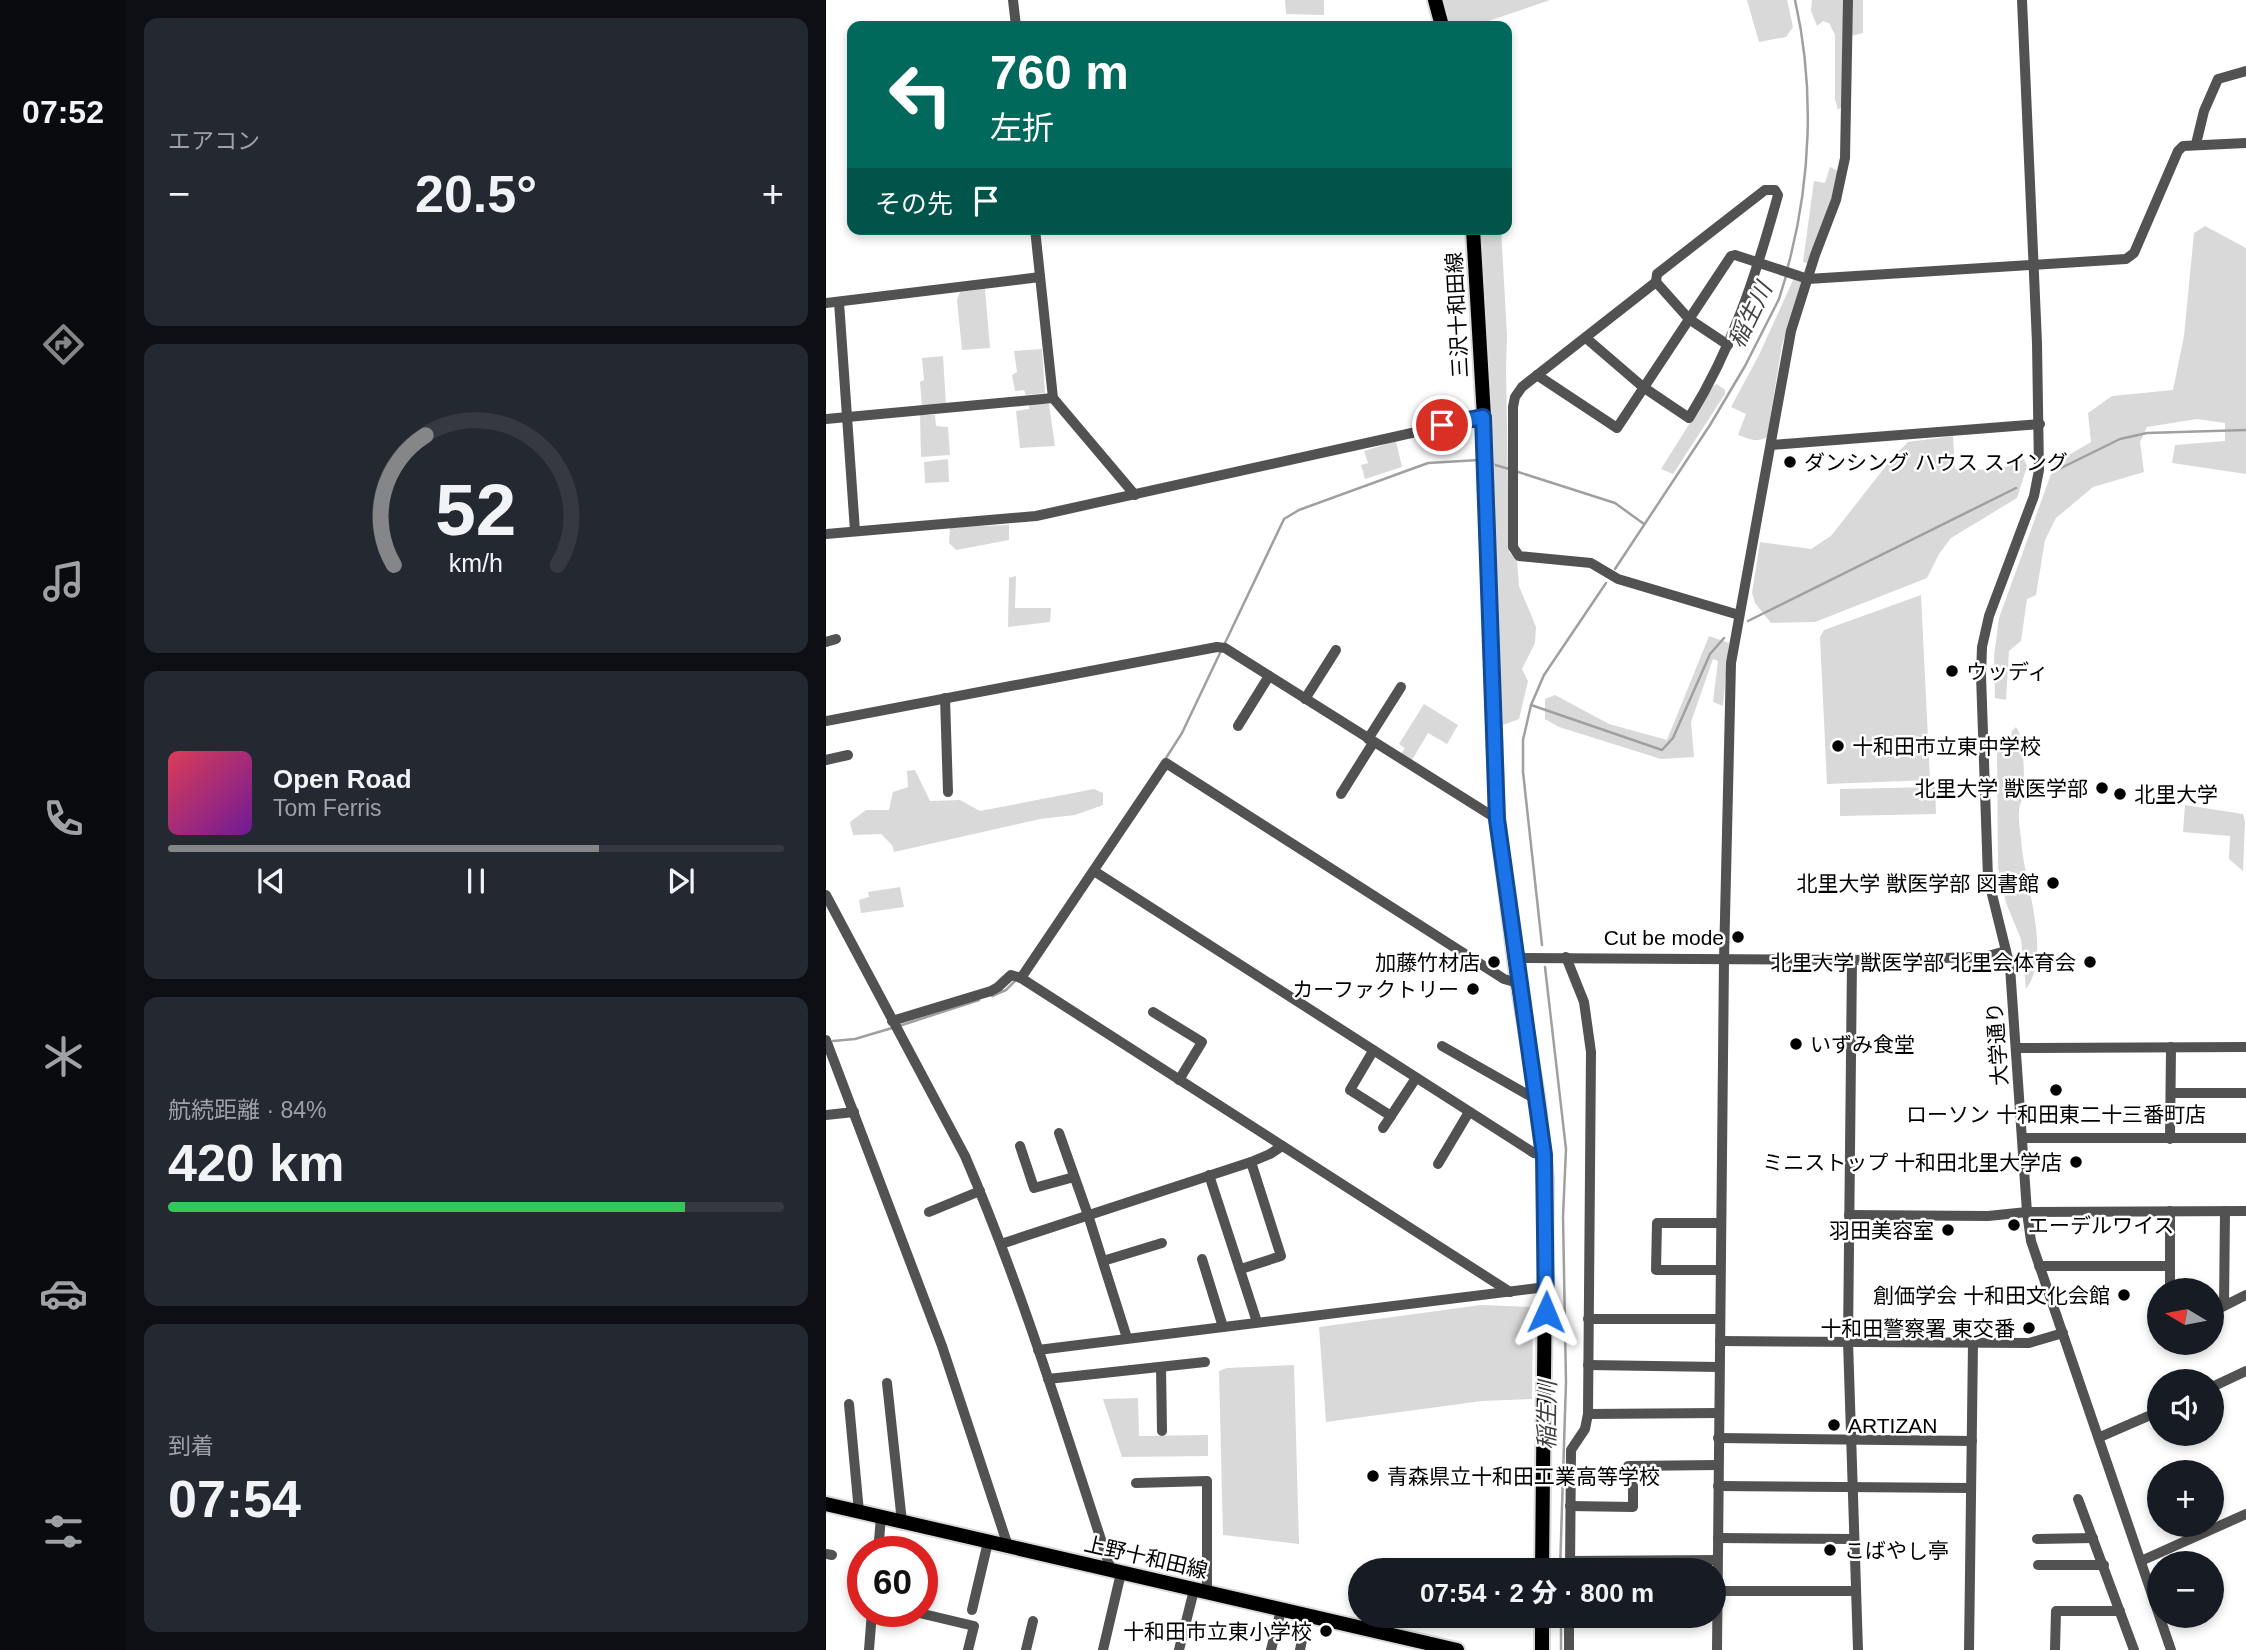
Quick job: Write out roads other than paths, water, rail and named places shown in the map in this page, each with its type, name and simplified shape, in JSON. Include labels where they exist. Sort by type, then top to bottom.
[{"type":"main road","points":[[1435,0],[1441,21]]},
{"type":"main road","name":"三沢十和田線","points":[[1473,235],[1483,417],[1497,819],[1544,1155],[1546,1287],[1542,1558]]},
{"type":"main road","name":"上野十和田線","points":[[826,1504],[1457,1650]]},
{"type":"main road","points":[[1542,1628],[1542,1650]]},
{"type":"street","points":[[1013,0],[1015,21]]},
{"type":"street","points":[[1717,1558],[1730,681],[1739,615],[1791,331],[1836,200],[1845,158],[1848,0]]},
{"type":"street","name":"大学通り","points":[[2022,0],[2040,424],[2039,470],[2034,496],[1989,616],[1982,647],[1987,878],[2010,967],[2031,1241],[2171,1650]]},
{"type":"street","points":[[2196,144],[2204,111],[2218,79],[2246,71]]},
{"type":"street","points":[[1537,375],[1617,428],[1731,256],[1735,255],[1808,279],[2130,257],[2178,151],[2183,146],[2246,143]]},
{"type":"street","points":[[1586,338],[1643,387],[1689,418],[1706,390],[1746,304],[1778,195],[1771,189],[1765,190],[1657,274],[1656,282],[1537,375],[1515,397],[1513,407],[1514,551],[1519,556],[1591,563],[1618,579],[1739,615]]},
{"type":"street","points":[[1036,235],[1053,398],[1135,495]]},
{"type":"street","points":[[826,303],[1040,277]]},
{"type":"street","points":[[1656,282],[1689,319],[1728,345]]},
{"type":"street","points":[[839,302],[855,531]]},
{"type":"street","points":[[826,419],[1053,398]]},
{"type":"street","points":[[826,534],[1036,516],[1483,417]]},
{"type":"street","points":[[1771,445],[2040,424]]},
{"type":"street","points":[[826,721],[1217,647],[1225,648],[1497,819]]},
{"type":"street","points":[[1305,699],[1336,650]]},
{"type":"street","points":[[1238,726],[1269,676]]},
{"type":"street","points":[[1341,794],[1401,687]]},
{"type":"street","points":[[945,698],[948,792]]},
{"type":"street","points":[[826,760],[848,755]]},
{"type":"street","points":[[1021,978],[1166,763],[1504,979],[1518,983]]},
{"type":"street","points":[[1094,871],[1469,1112],[1534,1153],[1544,1155]]},
{"type":"street","points":[[826,895],[965,1156],[1001,1244],[1116,1571],[1103,1650]]},
{"type":"street","points":[[1515,958],[1852,960],[1984,957],[2006,951]]},
{"type":"street","points":[[1566,957],[1584,1002],[1591,1052],[1588,1414],[1585,1429],[1571,1450],[1570,1558]]},
{"type":"street","points":[[1852,960],[1848,1341],[1858,1650]]},
{"type":"street","points":[[892,1021],[991,991],[1011,975],[1021,978],[1510,1292]]},
{"type":"street","points":[[1153,1012],[1202,1042],[1179,1080]]},
{"type":"street","points":[[826,1040],[942,1346],[1008,1546]]},
{"type":"street","points":[[1442,1046],[1530,1096],[1537,1095]]},
{"type":"street","points":[[2170,1139],[2171,1047]]},
{"type":"street","points":[[2017,1048],[2246,1047]]},
{"type":"street","points":[[1373,1051],[1350,1090],[1391,1116]]},
{"type":"street","points":[[1383,1128],[1416,1078]]},
{"type":"street","points":[[2171,1093],[2246,1093]]},
{"type":"street","points":[[826,1115],[854,1112]]},
{"type":"street","points":[[1438,1164],[1469,1112]]},
{"type":"street","points":[[1059,1133],[1127,1338]]},
{"type":"street","points":[[2023,1138],[2246,1138]]},
{"type":"street","points":[[1020,1146],[1034,1188],[1074,1177]]},
{"type":"street","points":[[1001,1244],[1251,1162],[1282,1146]]},
{"type":"street","points":[[1241,1269],[1281,1256],[1251,1162]]},
{"type":"street","points":[[1209,1175],[1257,1322]]},
{"type":"street","points":[[929,1212],[980,1191]]},
{"type":"street","points":[[2170,1211],[2170,1278]]},
{"type":"street","points":[[2225,1211],[2224,1306],[2246,1295]]},
{"type":"street","points":[[1849,1215],[1988,1216],[2027,1212],[2246,1211]]},
{"type":"street","points":[[1720,1270],[1656,1270],[1657,1223],[1721,1223]]},
{"type":"street","points":[[1103,1261],[1162,1243]]},
{"type":"street","points":[[1202,1259],[1223,1326]]},
{"type":"street","points":[[2039,1266],[2170,1266]]},
{"type":"street","points":[[1038,1350],[1546,1287]]},
{"type":"street","points":[[1588,1319],[1720,1319]]},
{"type":"street","points":[[1720,1340],[2029,1343],[2063,1333]]},
{"type":"street","points":[[1969,1650],[1973,1343]]},
{"type":"street","points":[[1048,1380],[1205,1362]]},
{"type":"street","points":[[1588,1365],[1719,1367]]},
{"type":"street","points":[[1161,1367],[1162,1431]]},
{"type":"street","points":[[2224,1381],[2246,1371]]},
{"type":"street","points":[[887,1383],[902,1522]]},
{"type":"street","points":[[849,1404],[859,1512]]},
{"type":"street","points":[[1588,1414],[1719,1413]]},
{"type":"street","points":[[2100,1437],[2147,1417]]},
{"type":"street","points":[[1718,1438],[1972,1441]]},
{"type":"street","points":[[1628,1465],[1718,1465]]},
{"type":"street","points":[[1136,1483],[1207,1481],[1201,1591],[1179,1650]]},
{"type":"street","points":[[1570,1506],[1633,1507],[1633,1486]]},
{"type":"street","points":[[1718,1486],[1971,1488]]},
{"type":"street","points":[[2078,1499],[2134,1650]]},
{"type":"street","points":[[2141,1561],[2246,1514]]},
{"type":"street","points":[[879,1536],[881,1517]]},
{"type":"street","points":[[1718,1538],[1853,1539]]},
{"type":"street","points":[[2037,1539],[2093,1538]]},
{"type":"street","points":[[972,1610],[988,1542]]},
{"type":"street","points":[[2038,1565],[2104,1565]]},
{"type":"street","points":[[1726,1591],[1856,1591]]},
{"type":"street","points":[[1272,1650],[1281,1610]]},
{"type":"street","points":[[2056,1650],[2056,1611],[2120,1611]]},
{"type":"street","points":[[1300,1650],[1307,1616]]},
{"type":"street","points":[[938,1617],[974,1626],[968,1650]]},
{"type":"street","points":[[1026,1650],[1033,1621]]},
{"type":"street","points":[[869,1650],[871,1627]]},
{"type":"street","points":[[1569,1628],[1569,1650]]},
{"type":"street","points":[[1716,1628],[1717,1650]]},
{"type":"waterway","name":"稲生川","points":[[1787,270],[1801,203],[1807,135],[1806,67],[1795,0]]},
{"type":"waterway","name":"稲生川","points":[[1615,569],[1710,425],[1745,366],[1779,299],[1786,276]]},
{"type":"waterway","points":[[2059,469],[2120,439],[2147,433],[2246,430]]},
{"type":"waterway","points":[[1225,643],[1284,519],[1299,510],[1428,463],[1479,460]]},
{"type":"waterway","points":[[1492,464],[1509,469]]},
{"type":"waterway","points":[[1515,471],[1615,503],[1644,524]]},
{"type":"waterway","points":[[1748,621],[2016,488]]},
{"type":"waterway","name":"稲生川","points":[[1542,945],[1523,772],[1523,740],[1531,705],[1544,675],[1606,583]]},
{"type":"waterway","points":[[1531,705],[1662,750],[1673,738],[1710,654],[1724,638]]},
{"type":"waterway","points":[[1166,758],[1182,733],[1220,653]]},
{"type":"waterway","name":"稲生川","points":[[1545,967],[1566,1149],[1563,1216],[1566,1382],[1560,1558]]},
{"type":"waterway","points":[[992,996],[1006,990],[1015,981]]},
{"type":"waterway","points":[[899,1026],[979,1000]]},
{"type":"waterway","points":[[833,1041],[855,1039],[892,1028]]},
{"type":"waterway","name":"稲生川","points":[[1561,1628],[1561,1650]]},
{"type":"place","name":"ダンシング ハウス スイング","points":[[1790,462]]},
{"type":"place","name":"ウッディ","points":[[1952,671]]},
{"type":"place","name":"十和田市立東中学校","points":[[1838,746]]},
{"type":"place","name":"北里大学 獣医学部","points":[[2102,788]]},
{"type":"place","name":"北里大学","points":[[2120,794]]},
{"type":"place","name":"北里大学 獣医学部 図書館","points":[[2053,883]]},
{"type":"place","name":"Cut be mode","points":[[1738,937]]},
{"type":"place","name":"加藤竹材店","points":[[1494,962]]},
{"type":"place","name":"北里大学 獣医学部 北里会体育会","points":[[2090,962]]},
{"type":"place","name":"カーファクトリー","points":[[1473,989]]},
{"type":"place","name":"いずみ食堂","points":[[1796,1044]]},
{"type":"place","name":"ローソン 十和田東二十三番町店","points":[[2056,1090]]},
{"type":"place","name":"ミニストップ 十和田北里大学店","points":[[2076,1162]]},
{"type":"place","name":"エーデルワイス","points":[[2014,1225]]},
{"type":"place","name":"羽田美容室","points":[[1948,1230]]},
{"type":"place","name":"創価学会 十和田文化会館","points":[[2124,1295]]},
{"type":"place","name":"十和田警察署 東交番","points":[[2029,1328]]},
{"type":"place","name":"ARTIZAN","points":[[1834,1425]]},
{"type":"place","name":"青森県立十和田工業高等学校","points":[[1373,1476]]},
{"type":"place","name":"こばやし亭","points":[[1830,1550]]},
{"type":"place","name":"十和田市立東小学校","points":[[1326,1631]]}]
